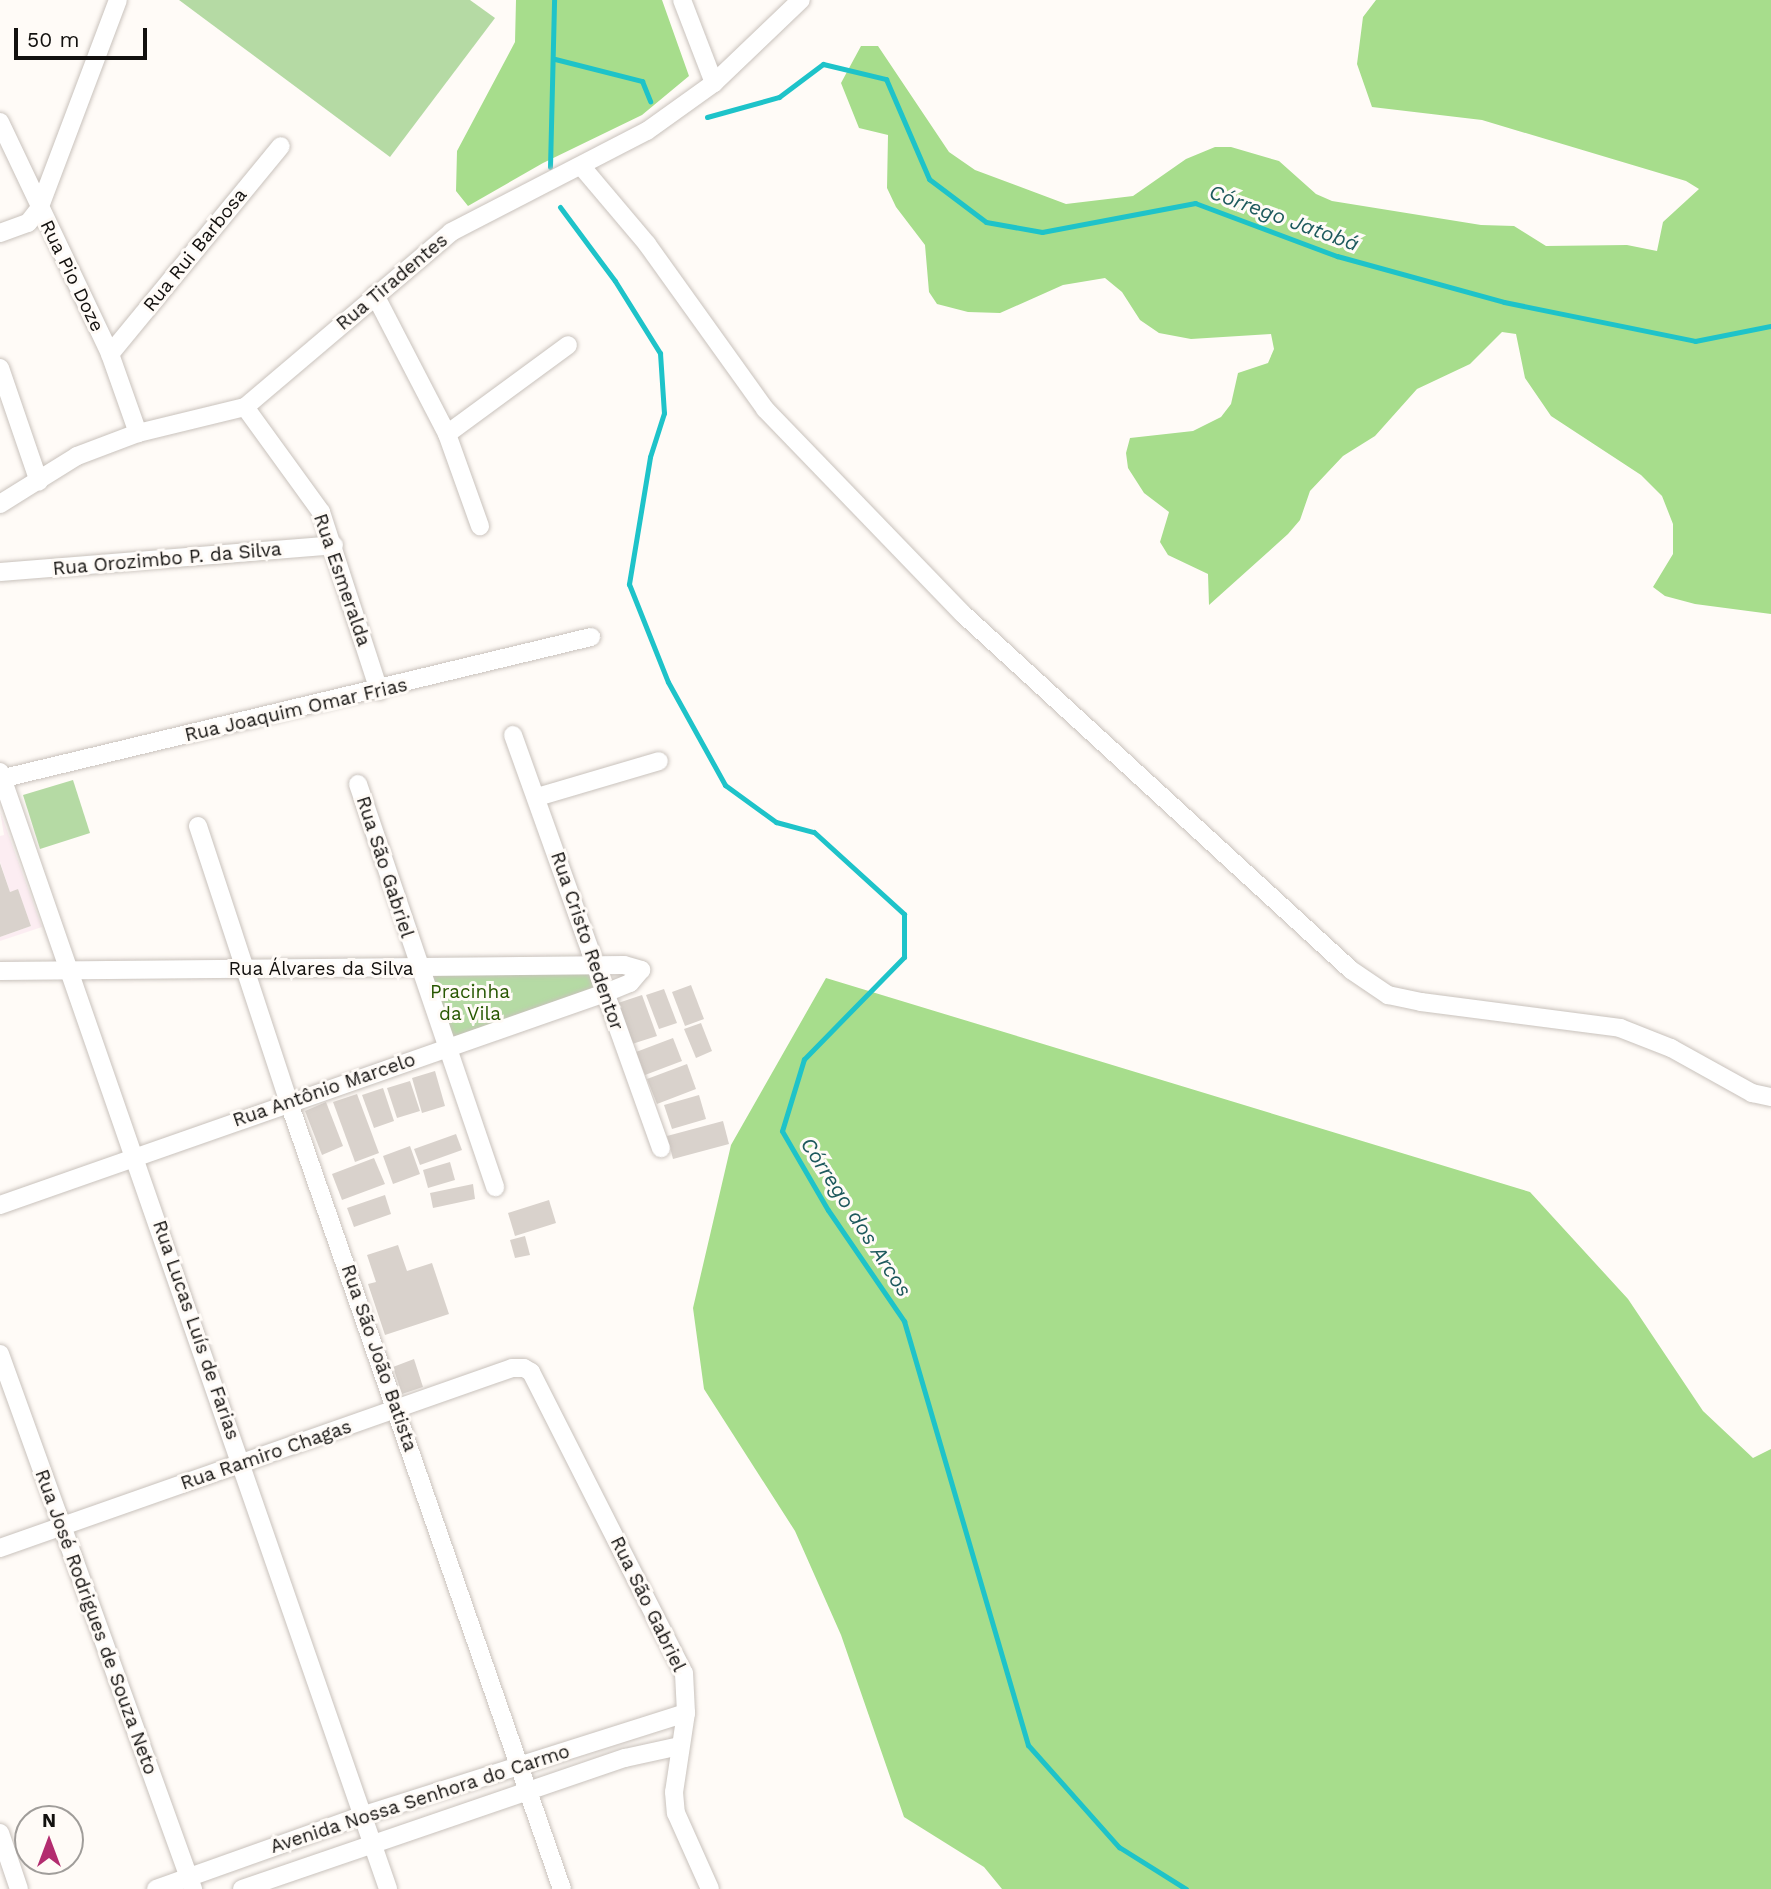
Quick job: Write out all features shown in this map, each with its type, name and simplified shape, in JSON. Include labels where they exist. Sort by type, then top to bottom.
[{"type":"street","points":[[0,233],[28,223],[39,209],[118,0]]},
{"type":"street","points":[[682,0],[714,83]]},
{"type":"street","name":"Rua Tiradentes","points":[[0,504],[77,456],[138,433],[245,407],[451,232],[582,167],[647,131],[714,83],[801,0]]},
{"type":"street","name":"Rua Pio Doze","points":[[0,122],[110,354],[138,433]]},
{"type":"street","name":"Rua Rui Barbosa","points":[[110,354],[281,146]]},
{"type":"street","points":[[582,167],[648,244],[765,409],[962,614],[1351,970],[1388,995],[1420,1002],[1620,1028],[1671,1048],[1752,1093],[1771,1097]]},
{"type":"street","points":[[375,295],[447,433],[480,526]]},
{"type":"street","points":[[447,433],[568,345]]},
{"type":"street","points":[[0,368],[39,482]]},
{"type":"street","name":"Rua Esmeralda","points":[[245,407],[321,512],[334,545],[379,691]]},
{"type":"street","name":"Rua Orozimbo P. da Silva","points":[[0,572],[334,545]]},
{"type":"street","name":"Rua Joaquim Omar Frias","points":[[1,777],[379,691],[591,637]]},
{"type":"street","name":"Rua Cristo Redentor","points":[[513,734],[661,1148]]},
{"type":"street","points":[[537,797],[659,761]]},
{"type":"street","name":"Rua Lucas Luís de Farias","points":[[1,777],[136,1155],[388,1889]]},
{"type":"street","name":"Rua São Gabriel","points":[[358,784],[418,969],[449,1047],[495,1187]]},
{"type":"street","name":"Rua São João Batista","points":[[198,825],[289,1103],[398,1410],[562,1889]]},
{"type":"street","name":"Rua Álvares da Silva","points":[[0,971],[596,966],[635,966],[641,970]]},
{"type":"street","name":"Rua Antônio Marcelo","points":[[0,1205],[136,1155],[605,993],[630,983],[641,970]]},
{"type":"street","name":"Rua José Rodrigues de Souza Neto","points":[[0,1354],[191,1883]]},
{"type":"street","name":"Rua Ramiro Chagas","points":[[0,1548],[512,1368],[531,1373]]},
{"type":"street","name":"Rua São Gabriel","points":[[531,1373],[684,1673],[686,1713],[680,1746],[676,1813],[710,1889]]},
{"type":"street","name":"Avenida Nossa Senhora do Carmo","points":[[156,1889],[191,1883],[364,1815],[686,1713]]},
{"type":"street","name":"Avenida Nossa Senhora do Carmo","points":[[242,1889],[625,1758],[680,1746]]},
{"type":"street","points":[[0,1833],[19,1889]]},
{"type":"shaded area","points":[[0,811],[42,927],[0,941],[0,937],[31,926],[18,890],[10,892],[0,862],[0,836],[4,835]]},
{"type":"green space","points":[[179,0],[470,0],[495,18],[390,157]]},
{"type":"green space","points":[[516,0],[662,0],[689,76],[642,115],[543,163],[468,206],[456,191],[457,151],[515,42]]},
{"type":"green space","points":[[1376,0],[1771,0],[1771,614],[1695,604],[1665,596],[1653,587],[1673,554],[1673,524],[1662,496],[1641,475],[1551,416],[1525,378],[1516,334],[1502,332],[1470,364],[1417,389],[1375,436],[1343,456],[1310,491],[1300,520],[1288,534],[1209,605],[1208,574],[1168,555],[1160,542],[1169,512],[1144,493],[1128,468],[1126,453],[1130,438],[1193,431],[1221,417],[1231,404],[1238,373],[1268,363],[1274,349],[1271,334],[1191,339],[1159,333],[1140,320],[1122,292],[1105,278],[1063,285],[1000,313],[968,312],[937,304],[929,292],[925,245],[896,207],[887,188],[888,135],[859,128],[841,83],[861,46],[878,46],[949,152],[975,170],[1066,204],[1133,196],[1186,159],[1215,147],[1231,147],[1279,161],[1316,194],[1332,201],[1481,225],[1514,226],[1546,246],[1627,245],[1657,251],[1663,222],[1699,189],[1686,181],[1482,120],[1372,107],[1357,64],[1363,17]]},
{"type":"green space","points":[[73,780],[90,833],[40,849],[23,795]]},
{"type":"green space","name":"Pracinha da Vila","points":[[592,972],[595,990],[452,1038],[432,975]]},
{"type":"green space","points":[[826,978],[1530,1192],[1628,1299],[1703,1411],[1753,1458],[1771,1449],[1771,1889],[1002,1889],[984,1867],[904,1817],[841,1635],[795,1531],[704,1389],[693,1308],[731,1145]]},
{"type":"building","points":[[0,863],[10,892],[18,889],[31,926],[0,937]]},
{"type":"building","points":[[691,985],[704,1019],[685,1026],[672,992]]},
{"type":"building","points":[[664,989],[677,1023],[659,1029],[646,995]]},
{"type":"building","points":[[642,995],[657,1036],[632,1044],[618,1003]]},
{"type":"building","points":[[701,1023],[712,1051],[696,1058],[684,1029]]},
{"type":"building","points":[[673,1038],[682,1061],[645,1075],[636,1052]]},
{"type":"building","points":[[687,1064],[696,1089],[657,1104],[647,1079]]},
{"type":"building","points":[[435,1071],[445,1106],[422,1113],[412,1078]]},
{"type":"building","points":[[410,1081],[420,1111],[397,1118],[387,1088]]},
{"type":"building","points":[[383,1088],[394,1121],[374,1128],[362,1095]]},
{"type":"building","points":[[357,1094],[379,1153],[355,1162],[333,1102]]},
{"type":"building","points":[[699,1095],[706,1119],[672,1129],[664,1105]]},
{"type":"building","points":[[326,1102],[343,1146],[322,1155],[305,1111]]},
{"type":"building","points":[[723,1121],[729,1144],[673,1159],[667,1136]]},
{"type":"building","points":[[456,1134],[462,1150],[420,1165],[414,1149]]},
{"type":"building","points":[[410,1146],[420,1174],[393,1184],[383,1156]]},
{"type":"building","points":[[374,1158],[385,1184],[342,1200],[332,1174]]},
{"type":"building","points":[[450,1162],[455,1180],[428,1188],[423,1170]]},
{"type":"building","points":[[473,1184],[475,1199],[433,1208],[430,1193]]},
{"type":"building","points":[[385,1195],[391,1214],[354,1227],[347,1208]]},
{"type":"building","points":[[549,1200],[556,1223],[515,1236],[508,1213]]},
{"type":"building","points":[[525,1236],[530,1255],[515,1258],[510,1240]]},
{"type":"building","points":[[398,1245],[407,1271],[432,1263],[449,1314],[385,1335],[368,1284],[376,1282],[367,1255]]},
{"type":"building","points":[[414,1359],[423,1387],[402,1394],[393,1367]]},
{"type":"waterway","name":"Córrego dos Arcos","points":[[550,167],[554,0]]},
{"type":"waterway","name":"Córrego Jatobá","points":[[555,59],[642,81],[650,101]]},
{"type":"waterway","name":"Córrego Jatobá","points":[[707,117],[779,97],[823,64],[886,79],[929,179],[986,222],[1042,232],[1195,203],[1337,256],[1504,302],[1695,341],[1771,326]]},
{"type":"waterway","name":"Córrego dos Arcos","points":[[560,207],[615,281],[660,353],[664,413],[650,457],[629,584],[668,682],[725,785],[776,822],[814,832],[904,914],[904,957],[804,1059],[782,1131],[828,1210],[904,1321],[1028,1745],[1119,1847],[1186,1889]]}]
